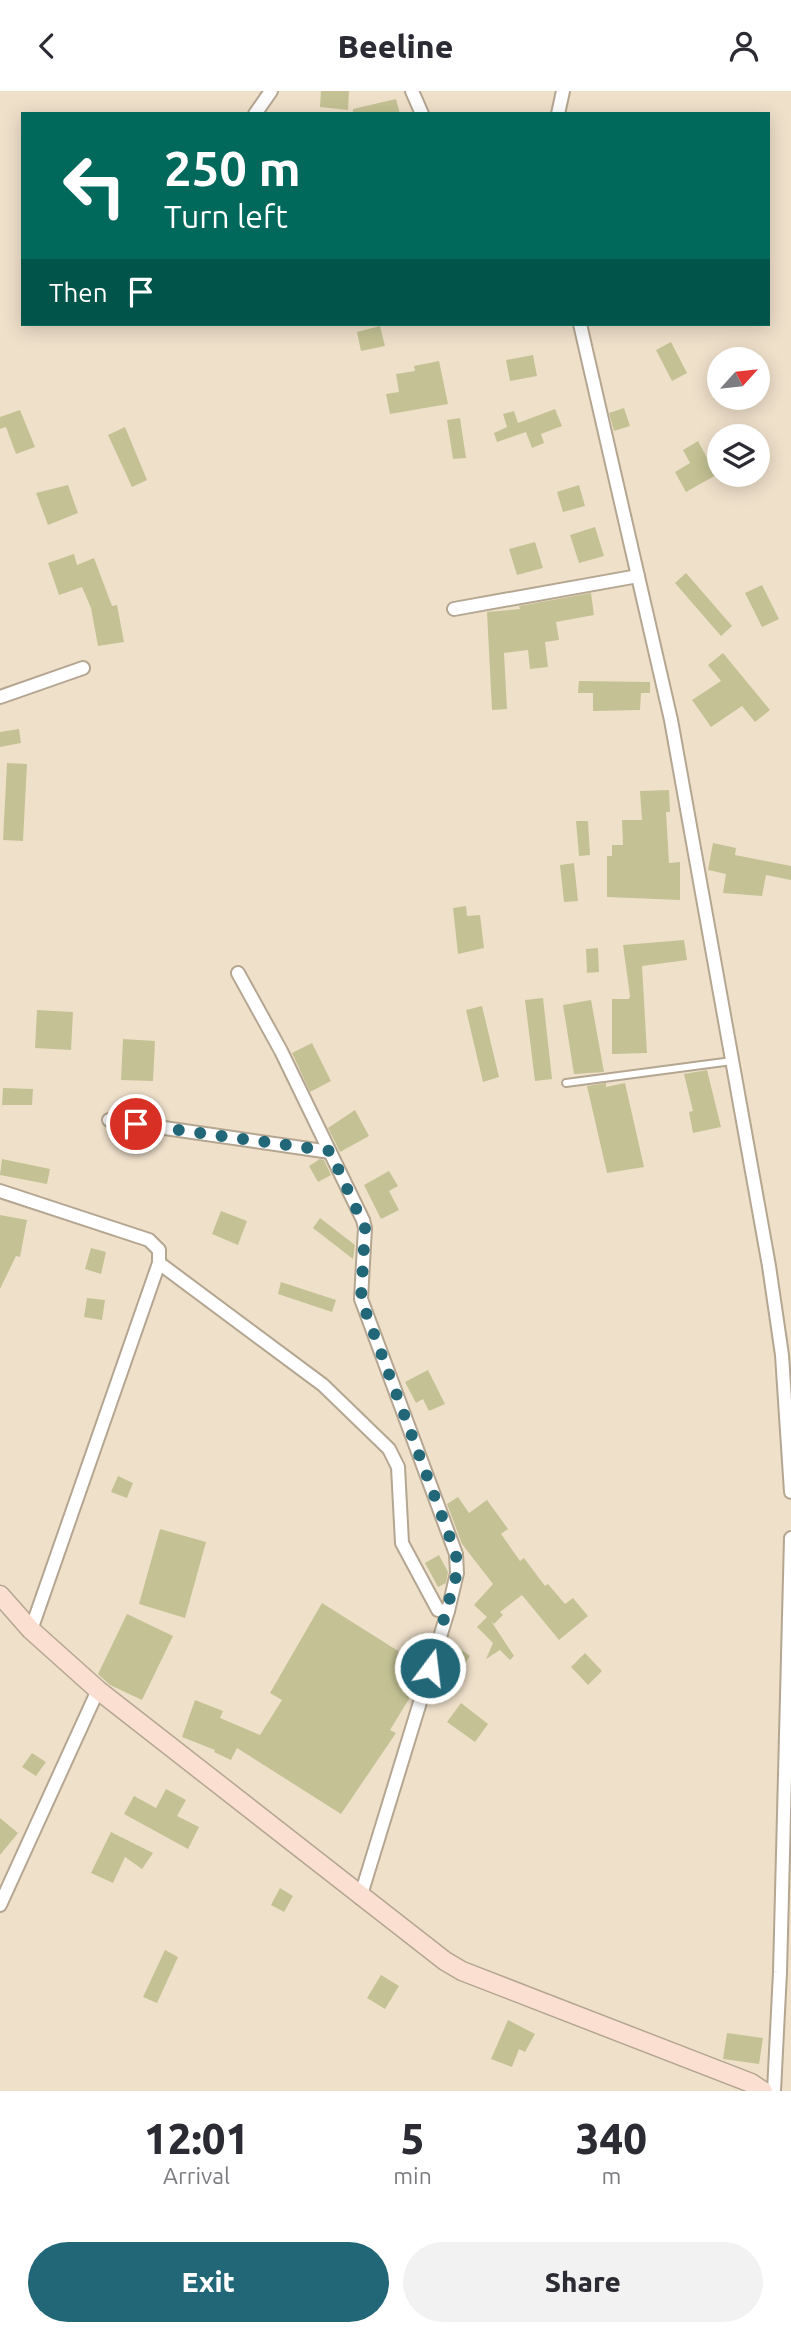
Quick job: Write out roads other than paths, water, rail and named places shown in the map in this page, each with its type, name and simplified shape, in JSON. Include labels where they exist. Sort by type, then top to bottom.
[{"type":"street","points":[[256,112],[271,91]]},
{"type":"street","points":[[412,91],[421,112]]},
{"type":"street","points":[[558,112],[563,91]]},
{"type":"street","points":[[580,326],[671,720],[782,1355],[791,1492]]},
{"type":"street","points":[[454,609],[638,576]]},
{"type":"street","points":[[0,697],[83,667]]},
{"type":"street","points":[[238,972],[330,1151],[365,1228],[361,1299],[456,1554],[457,1573],[448,1611],[360,1898]]},
{"type":"street","points":[[109,1120],[330,1151]]},
{"type":"street","points":[[0,1191],[149,1240],[159,1250],[159,1263],[31,1630]]},
{"type":"street","points":[[159,1263],[323,1385],[389,1448],[398,1467],[402,1543],[438,1610],[448,1611]]},
{"type":"street","points":[[774,2091],[791,1538]]},
{"type":"street","points":[[0,1595],[31,1630],[98,1689],[360,1898],[462,1972],[751,2083],[763,2091]]},
{"type":"street","points":[[0,1905],[98,1689]]},
{"type":"street","points":[[778,2022],[791,2013]]},
{"type":"lane","points":[[566,1083],[732,1061]]}]
